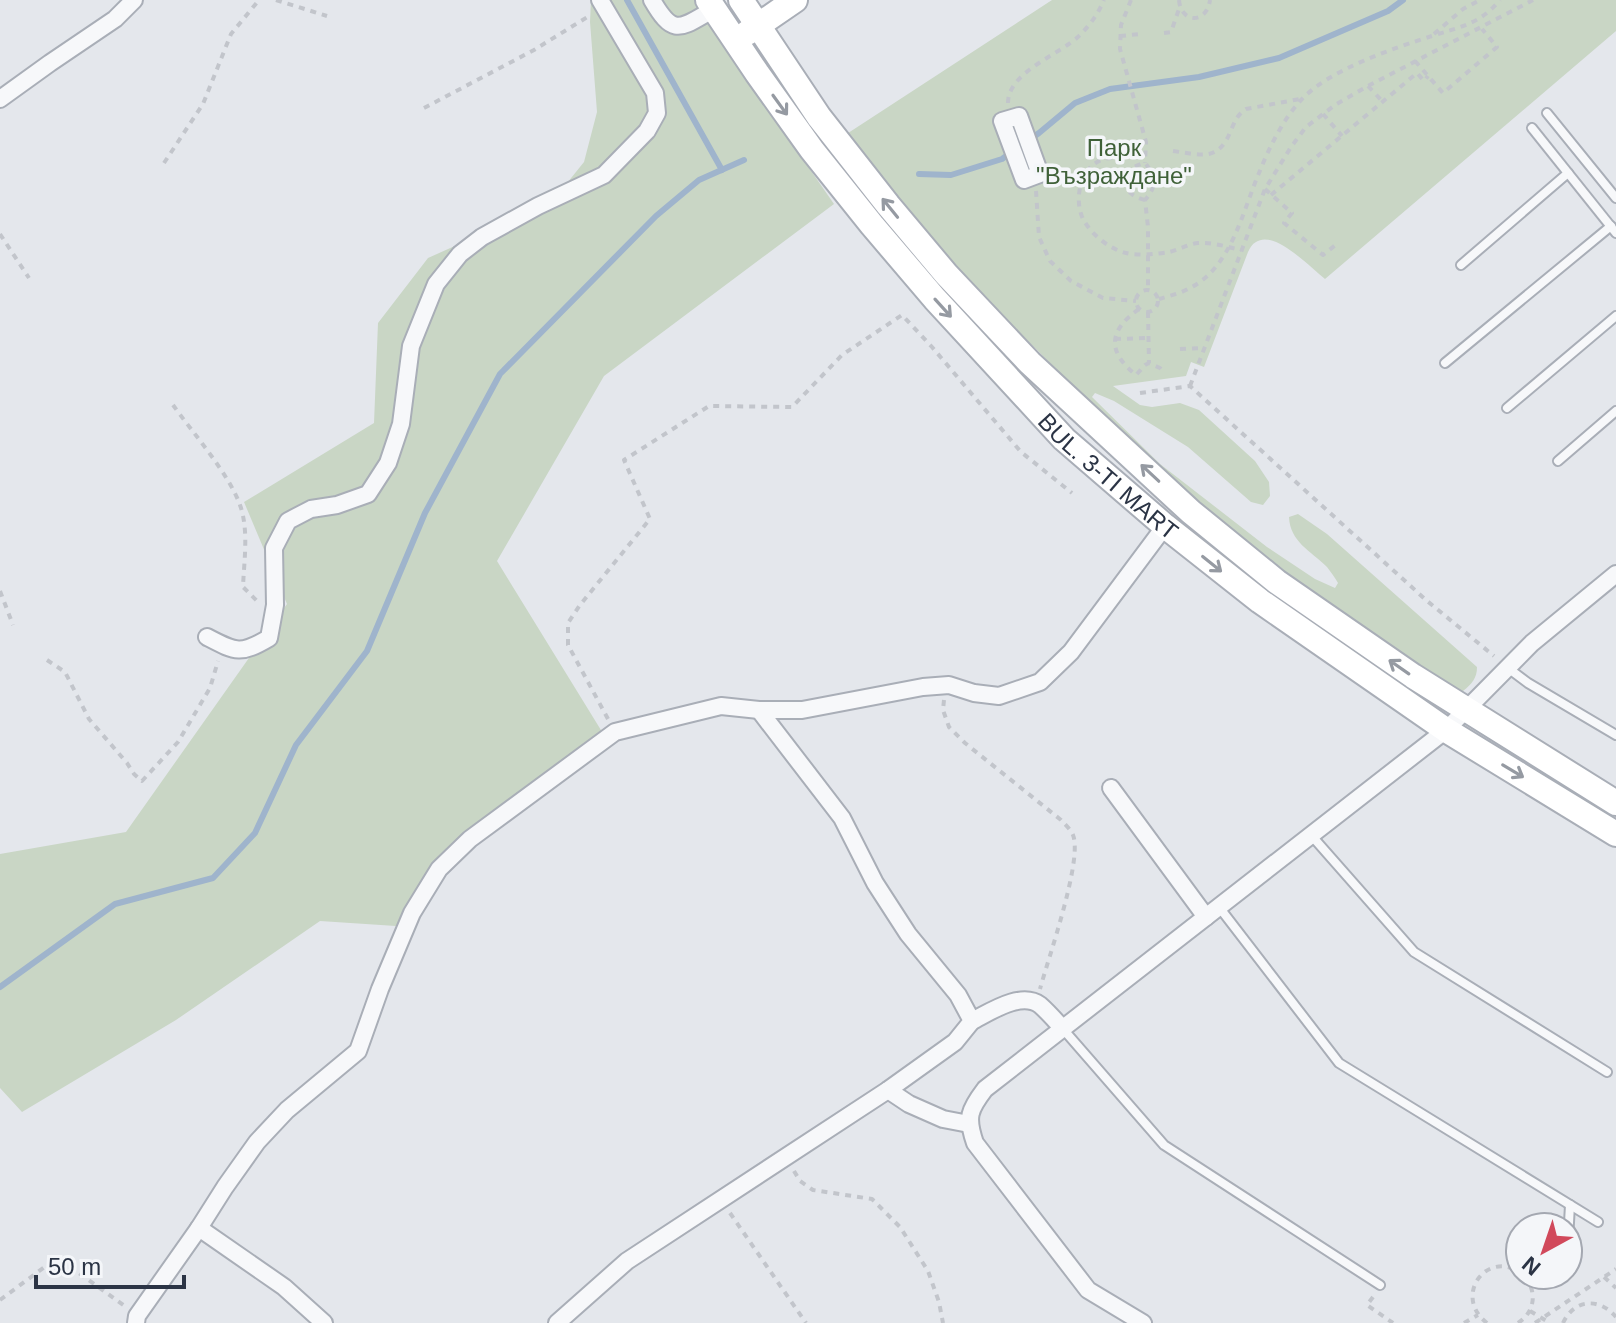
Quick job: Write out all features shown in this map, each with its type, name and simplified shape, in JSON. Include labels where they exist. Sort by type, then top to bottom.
[{"type":"street","points":[[0,99],[115,19],[134,0]]},
{"type":"street","points":[[652,0],[662,17],[678,27],[686,25],[716,3]]},
{"type":"street","name":"BUL. 3-TI MART","points":[[741,0],[819,117],[946,274],[1030,363],[1191,512],[1277,582],[1413,676],[1616,803]]},
{"type":"street","points":[[735,42],[795,0]]},
{"type":"street","points":[[207,637],[231,649],[252,648],[269,638],[275,605],[274,548],[288,521],[311,509],[337,505],[368,494],[388,463],[401,424],[411,346],[436,284],[460,254],[482,237],[538,206],[604,175],[647,131],[657,113],[655,93],[602,3]]},
{"type":"street","name":"BUL. 3-TI MART","points":[[716,3],[735,42],[812,150],[935,299],[1064,439],[1165,526],[1260,601],[1446,730],[1616,834]]},
{"type":"street","points":[[1011,118],[1019,116],[1037,164],[1040,174],[1032,176]]},
{"type":"street","points":[[136,1319],[257,1142],[287,1110],[358,1051],[412,913],[439,869],[470,839],[615,732],[721,706],[802,710],[949,685],[974,693],[999,696],[1040,682],[1071,652],[1165,526]]},
{"type":"street","points":[[1143,1323],[1088,1290],[975,1143],[969,1124],[972,1106],[985,1089],[1446,730],[1532,643],[1616,574]]},
{"type":"street","points":[[759,710],[842,818],[875,883],[908,934],[958,995],[972,1021]]},
{"type":"street","points":[[1111,788],[1213,912]]},
{"type":"street","points":[[557,1323],[627,1261],[888,1090],[955,1042],[972,1021],[1023,1000],[1037,1003],[1063,1029]]},
{"type":"street","points":[[888,1090],[909,1104],[943,1119],[969,1124]]},
{"type":"street","points":[[199,1228],[284,1287],[324,1323]]},
{"type":"lane","points":[[1547,113],[1616,198]]},
{"type":"lane","points":[[1445,363],[1613,229],[1532,128]]},
{"type":"lane","points":[[1461,265],[1568,173]]},
{"type":"lane","points":[[1507,408],[1616,316]]},
{"type":"lane","points":[[1558,461],[1616,411]]},
{"type":"lane","points":[[1508,668],[1616,735]]},
{"type":"lane","points":[[1311,835],[1414,952],[1607,1072]]},
{"type":"lane","points":[[1213,912],[1339,1063],[1598,1222]]},
{"type":"lane","points":[[1063,1029],[1164,1145],[1380,1285]]},
{"type":"lane","points":[[1570,1205],[1570,1211]]},
{"type":"path","points":[[164,163],[203,104],[231,34],[259,0]]},
{"type":"path","points":[[276,0],[327,16]]},
{"type":"path","points":[[1011,118],[1007,98],[1016,82],[1078,37],[1098,14],[1104,0]]},
{"type":"path","points":[[1131,0],[1120,36],[1121,53],[1146,142],[1145,163],[1155,181],[1153,191],[1145,200],[1148,289]]},
{"type":"path","points":[[1178,0],[1186,15],[1196,18],[1208,10],[1210,0]]},
{"type":"path","points":[[1432,36],[1463,9],[1480,0]]},
{"type":"path","points":[[1159,299],[1189,289],[1216,265],[1237,230],[1259,171],[1303,98],[1350,68],[1476,22],[1500,0]]},
{"type":"path","points":[[1190,386],[1265,189],[1306,127],[1368,86],[1533,0]]},
{"type":"path","points":[[424,108],[534,50],[602,3]]},
{"type":"path","points":[[1169,12],[1180,8]]},
{"type":"path","points":[[1164,33],[1171,32],[1180,8]]},
{"type":"path","points":[[1415,61],[1443,93],[1497,47],[1476,22]]},
{"type":"path","points":[[1120,36],[1140,34]]},
{"type":"path","points":[[1271,195],[1417,73],[1424,81],[1428,76]]},
{"type":"path","points":[[1368,86],[1383,102]]},
{"type":"path","points":[[1173,151],[1211,155],[1220,150],[1240,113],[1246,109],[1303,98]]},
{"type":"path","points":[[1323,113],[1342,136]]},
{"type":"path","points":[[1112,158],[1094,163],[1085,173],[1079,192],[1083,218],[1100,240],[1126,253],[1170,252],[1195,243],[1241,250]]},
{"type":"path","points":[[1145,163],[1137,164],[1125,180],[1125,188],[1134,198],[1145,200]]},
{"type":"path","points":[[1032,176],[1039,237],[1050,261],[1071,281],[1103,298],[1136,301]]},
{"type":"path","points":[[1265,189],[1292,213],[1284,223],[1323,255],[1338,243]]},
{"type":"path","points":[[0,234],[29,278]]},
{"type":"path","points":[[1139,309],[1136,301],[1138,294],[1148,289]]},
{"type":"path","points":[[1139,309],[1148,312],[1157,307],[1159,299],[1156,293],[1148,289]]},
{"type":"path","points":[[1139,309],[1117,329],[1116,350],[1122,362],[1136,375],[1149,363]]},
{"type":"path","points":[[1148,312],[1149,363]]},
{"type":"path","points":[[615,732],[568,645],[568,623],[650,519],[624,460],[709,406],[792,407],[842,355],[902,315],[1021,452],[1072,493]]},
{"type":"path","points":[[1115,339],[1148,338]]},
{"type":"path","points":[[1180,349],[1204,348]]},
{"type":"path","points":[[1149,363],[1164,373]]},
{"type":"path","points":[[1140,393],[1190,386]]},
{"type":"path","points":[[1190,386],[1426,600],[1508,668]]},
{"type":"path","points":[[173,405],[228,481],[241,506],[245,530],[243,587],[265,606],[275,605]]},
{"type":"path","points":[[0,591],[13,625]]},
{"type":"path","points":[[47,660],[65,672],[89,719],[142,781],[178,742],[210,688],[219,662],[207,637]]},
{"type":"path","points":[[949,685],[943,710],[949,727],[1061,820],[1073,835],[1069,888],[1037,1003]]},
{"type":"path","points":[[785,1156],[800,1181],[813,1190],[872,1199],[900,1227],[928,1271],[943,1323]]},
{"type":"path","points":[[721,1198],[806,1323]]},
{"type":"path","points":[[0,1300],[54,1260],[72,1268],[136,1319]]},
{"type":"path","points":[[1487,1323],[1473,1306],[1474,1286],[1486,1271],[1504,1266]]},
{"type":"path","points":[[1535,1323],[1616,1269]]},
{"type":"path","points":[[1604,1277],[1616,1288]]},
{"type":"path","points":[[1380,1285],[1367,1305],[1393,1323]]},
{"type":"path","points":[[1518,1323],[1530,1311],[1533,1291]]},
{"type":"path","points":[[1563,1323],[1571,1311],[1588,1303],[1607,1308],[1616,1317]]},
{"type":"path","points":[[1530,1311],[1550,1323]]},
{"type":"path","points":[[1464,1323],[1478,1315]]},
{"type":"green space","points":[[591,0],[696,0],[834,204],[604,376],[497,561],[604,735],[487,830],[443,874],[411,927],[320,921],[176,1020],[22,1112],[0,1088],[0,854],[126,832],[287,604],[244,502],[374,423],[378,323],[428,258],[551,203],[584,162],[597,112]]},
{"type":"green space","name":"Парк \"Възраждане\"","points":[[1052,0],[1616,0],[1616,31],[1325,279],[1282,245],[1264,239],[1256,242],[1248,252],[1204,367],[1191,362],[1186,376],[1113,386],[1140,405],[1152,407],[1180,403],[1199,410],[1255,461],[1269,482],[1270,496],[1263,505],[1251,502],[1188,447],[1114,401],[1095,393],[1092,397],[1160,464],[1267,547],[1315,579],[1335,588],[1338,583],[1328,569],[1297,540],[1289,517],[1298,514],[1327,534],[1477,667],[1473,680],[1463,691],[1451,689],[1271,566],[1092,411],[1026,339],[981,301],[842,137]]},
{"type":"waterway","points":[[627,0],[722,170]]},
{"type":"waterway","points":[[919,174],[951,175],[1002,159],[1075,103],[1110,89],[1199,77],[1279,58],[1388,11],[1403,0]]},
{"type":"waterway","points":[[0,987],[115,904],[213,878],[255,833],[296,745],[367,651],[425,513],[500,374],[656,216],[699,180],[744,160]]}]
